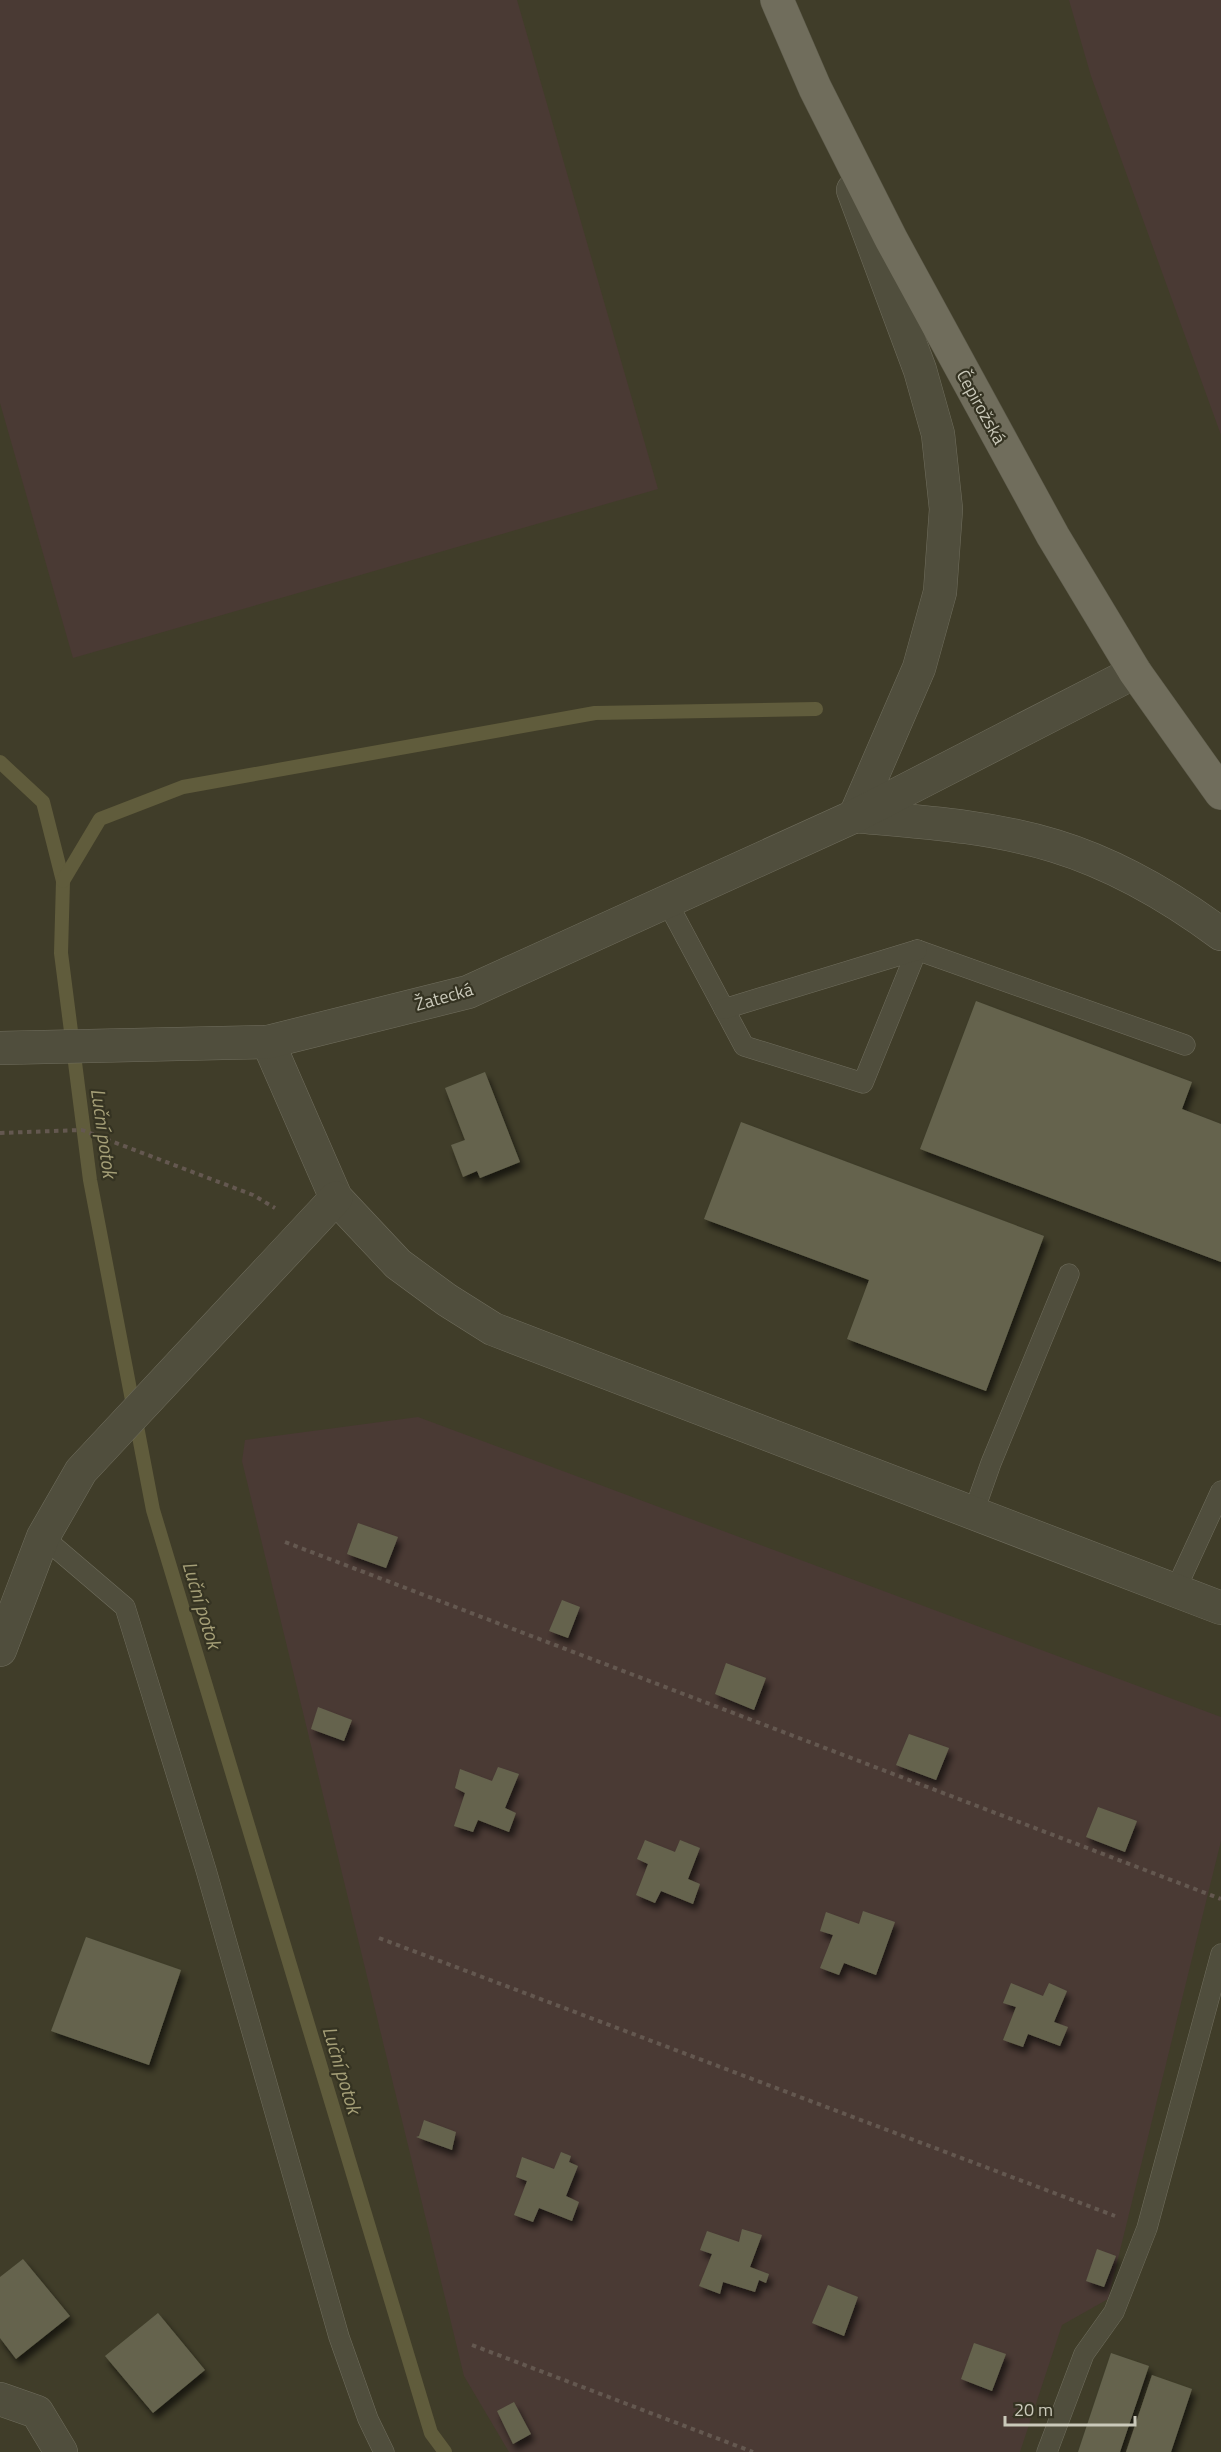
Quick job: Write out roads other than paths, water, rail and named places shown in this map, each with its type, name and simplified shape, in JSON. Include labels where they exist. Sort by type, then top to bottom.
[{"type":"main road","name":"Čepirožská","points":[[777,0],[815,88],[891,239],[1053,537],[1135,672],[1221,793]]},
{"type":"street","points":[[815,88],[920,370],[939,434],[946,509],[940,592],[919,668],[855,816],[966,826],[1055,846],[1130,876],[1198,917],[1221,934]]},
{"type":"street","name":"Žatecká","points":[[0,1048],[268,1041],[468,992],[855,816],[1135,672]]},
{"type":"street","points":[[268,1041],[336,1198],[398,1264],[447,1300],[493,1329],[1221,1608]]},
{"type":"street","points":[[0,1650],[43,1537],[81,1471],[336,1198]]},
{"type":"street","points":[[0,2399],[37,2412],[61,2452]]},
{"type":"lane","points":[[667,902],[744,1046],[863,1083],[917,950]]},
{"type":"lane","points":[[724,1009],[917,950],[1185,1045]]},
{"type":"lane","points":[[973,1514],[995,1452],[1069,1274]]},
{"type":"lane","points":[[1175,1591],[1221,1491]]},
{"type":"lane","points":[[43,1537],[125,1606],[206,1870],[339,2337],[368,2418],[384,2452]]},
{"type":"lane","points":[[1047,2452],[1084,2354],[1114,2312],[1147,2228],[1221,1954]]},
{"type":"waterway","points":[[63,881],[100,819],[183,787],[595,713],[816,709]]},
{"type":"waterway","name":"Luční potok","points":[[0,762],[43,802],[63,881],[61,953],[90,1180],[153,1510],[431,2433],[445,2452]]}]
